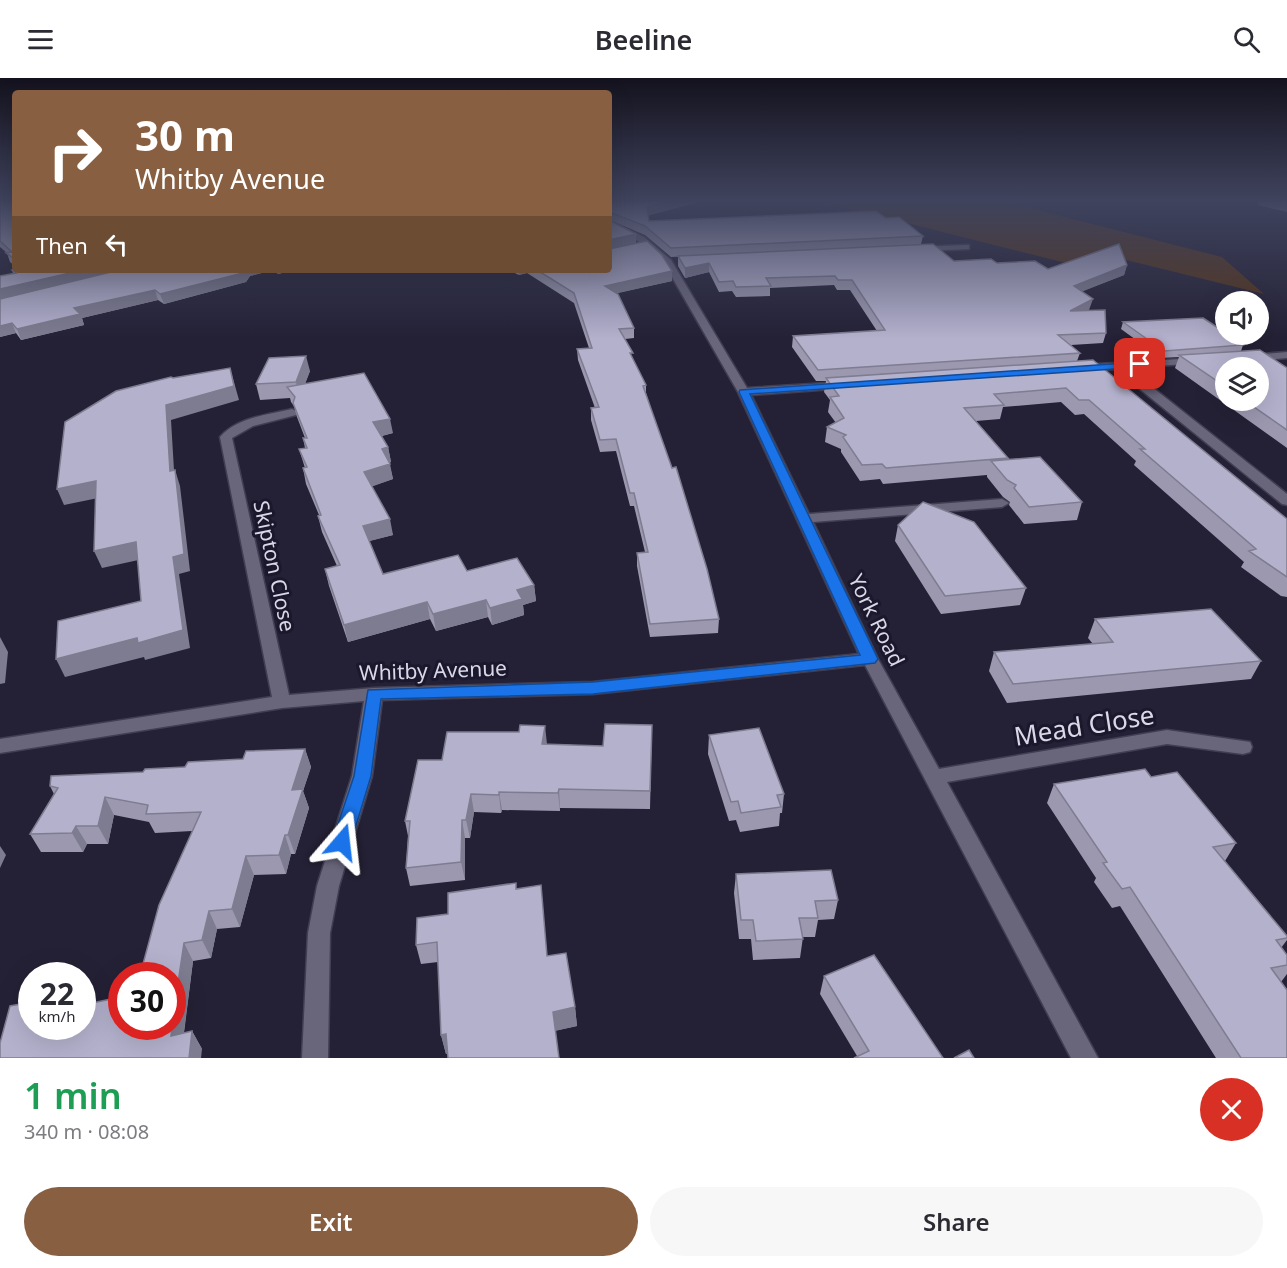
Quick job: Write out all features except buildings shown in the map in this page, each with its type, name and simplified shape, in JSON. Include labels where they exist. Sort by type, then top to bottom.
[{"type":"street","name":"York Road","points":[[647,247],[674,262],[744,392],[870,659],[1085,1058]]},
{"type":"street","points":[[905,250],[959,248]]},
{"type":"street","points":[[1257,357],[1287,355]]},
{"type":"street","points":[[1072,369],[1208,360]]},
{"type":"street","points":[[1118,366],[1287,501]]},
{"type":"street","points":[[744,392],[861,384]]},
{"type":"street","name":"Skipton Close","points":[[282,702],[226,437],[234,429],[253,422],[292,413]]},
{"type":"street","points":[[804,519],[1002,503]]},
{"type":"street","name":"Whitby Avenue","points":[[0,746],[282,702],[374,694],[593,688],[870,659]]},
{"type":"street","points":[[315,1058],[319,933],[328,886],[362,776],[374,694]]},
{"type":"street","name":"Mead Close","points":[[934,777],[1167,737],[1243,747]]},
{"type":"shaded area","points":[[1002,247],[1182,247],[1222,257],[1261,291],[1252,291],[1102,254],[1074,265]]},
{"type":"route","points":[[342,842],[362,776],[374,694],[593,688],[870,659],[744,392],[1140,364]]}]
